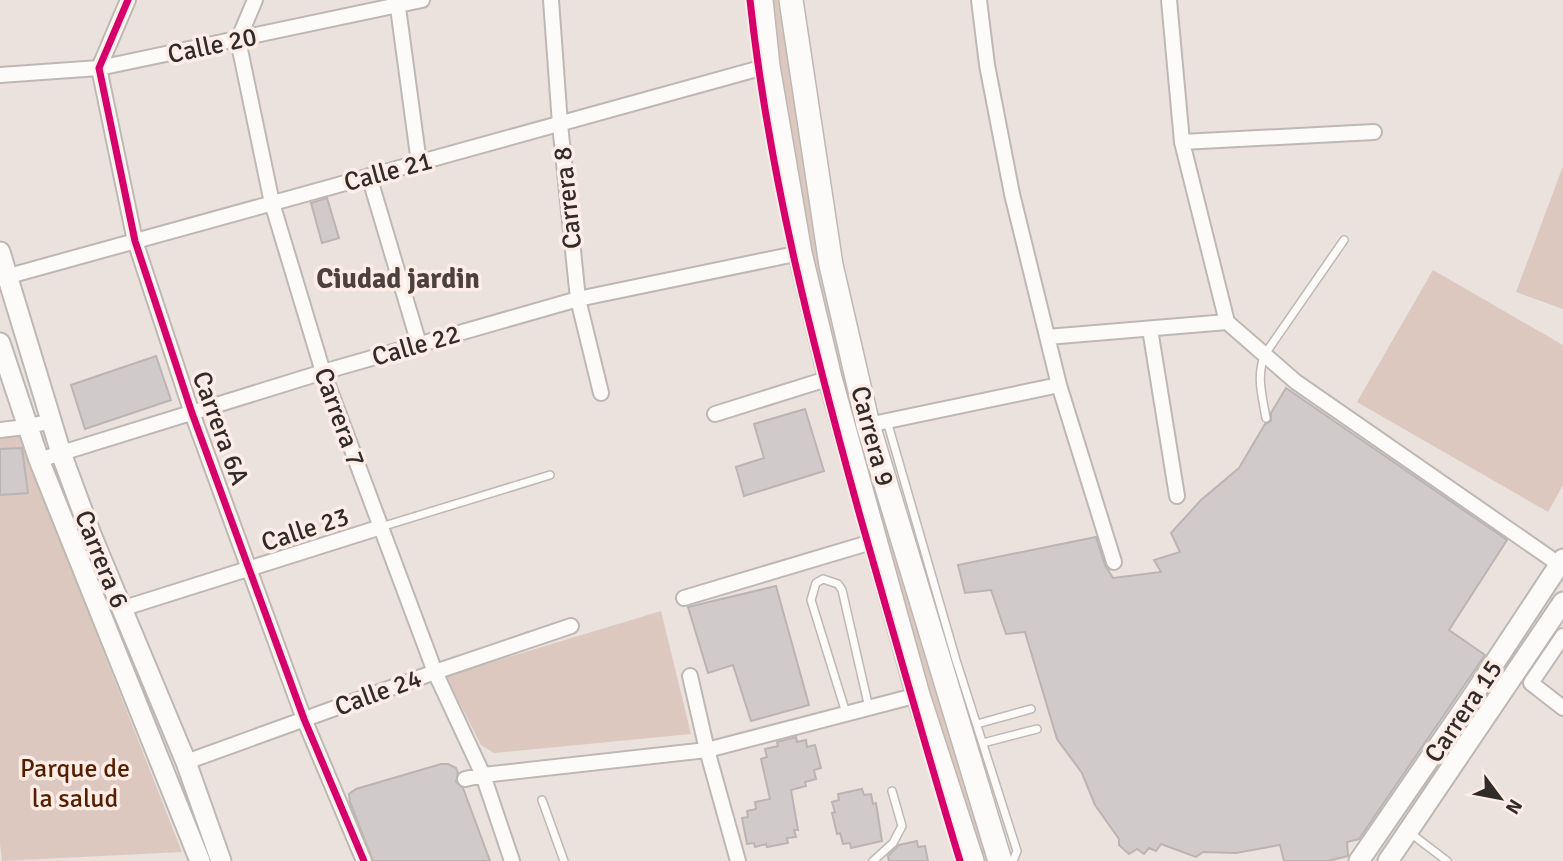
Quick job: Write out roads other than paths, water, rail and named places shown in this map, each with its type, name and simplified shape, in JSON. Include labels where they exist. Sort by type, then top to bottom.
[{"type":"main road","name":"Carrera 9","points":[[761,0],[768,66],[800,253],[830,378],[918,695],[972,861]]},
{"type":"main road","name":"Carrera 9","points":[[791,0],[831,265],[878,423],[1000,861]]},
{"type":"main road","name":"Carrera 6","points":[[0,252],[61,453],[121,609],[186,762],[220,861]]},
{"type":"main road","name":"Carrera 6","points":[[0,342],[26,427],[200,861]]},
{"type":"main road","name":"Carrera 15","points":[[1359,861],[1562,564]]},
{"type":"main road","name":"Carrera 15","points":[[1388,861],[1563,602]]},
{"type":"main road","points":[[1512,637],[1532,649]]},
{"type":"street","points":[[99,68],[128,0]]},
{"type":"street","points":[[238,40],[255,0]]},
{"type":"street","name":"Calle 20","points":[[0,75],[99,68],[238,40],[396,3],[422,0]]},
{"type":"street","name":"Carrera 8","points":[[551,0],[559,124],[578,299],[601,393]]},
{"type":"street","points":[[979,0],[987,65],[1010,181],[1047,337],[1059,385],[1114,562]]},
{"type":"street","points":[[1169,0],[1182,142],[1227,322],[1345,422],[1562,564]]},
{"type":"street","points":[[396,3],[419,163]]},
{"type":"street","name":"Carrera 7","points":[[238,40],[272,203],[323,372],[435,672],[483,775],[512,861]]},
{"type":"street","name":"Calle 21","points":[[9,276],[768,66]]},
{"type":"street","name":"Carrera 6A","points":[[99,68],[135,241],[192,413],[304,719],[364,861]]},
{"type":"street","points":[[1182,142],[1374,132]]},
{"type":"street","points":[[369,176],[419,344]]},
{"type":"street","name":"Calle 22","points":[[39,460],[323,372],[578,299],[800,253]]},
{"type":"street","points":[[1047,337],[1227,322]]},
{"type":"street","points":[[1150,329],[1178,496]]},
{"type":"street","points":[[716,414],[830,378]]},
{"type":"street","points":[[878,423],[1059,385]]},
{"type":"street","points":[[0,430],[51,421]]},
{"type":"street","name":"Calle 23","points":[[121,609],[381,527]]},
{"type":"street","points":[[684,598],[875,541]]},
{"type":"street","name":"Calle 24","points":[[186,762],[571,626]]},
{"type":"street","points":[[1563,636],[1531,683],[1563,708]]},
{"type":"street","points":[[690,676],[707,750],[738,861]]},
{"type":"street","points":[[465,779],[707,750],[918,695]]},
{"type":"lane","points":[[1266,418],[1259,382],[1260,367],[1265,354],[1344,240]]},
{"type":"lane","points":[[878,423],[1017,851],[1013,861]]},
{"type":"lane","name":"Calle 23","points":[[381,527],[550,475]]},
{"type":"lane","points":[[846,714],[811,600],[816,583],[823,579],[838,584],[842,590],[869,708]]},
{"type":"lane","points":[[977,724],[1031,709]]},
{"type":"lane","points":[[983,743],[1037,729]]},
{"type":"lane","points":[[873,861],[893,843],[902,826],[892,791]]},
{"type":"lane","points":[[542,800],[564,861]]},
{"type":"lane","points":[[1409,831],[1447,861]]},
{"type":"district","name":"Ciudad jardin","points":[[398,278]]},
{"type":"park label","name":"Parque de la salud","points":[[75,783]]}]
